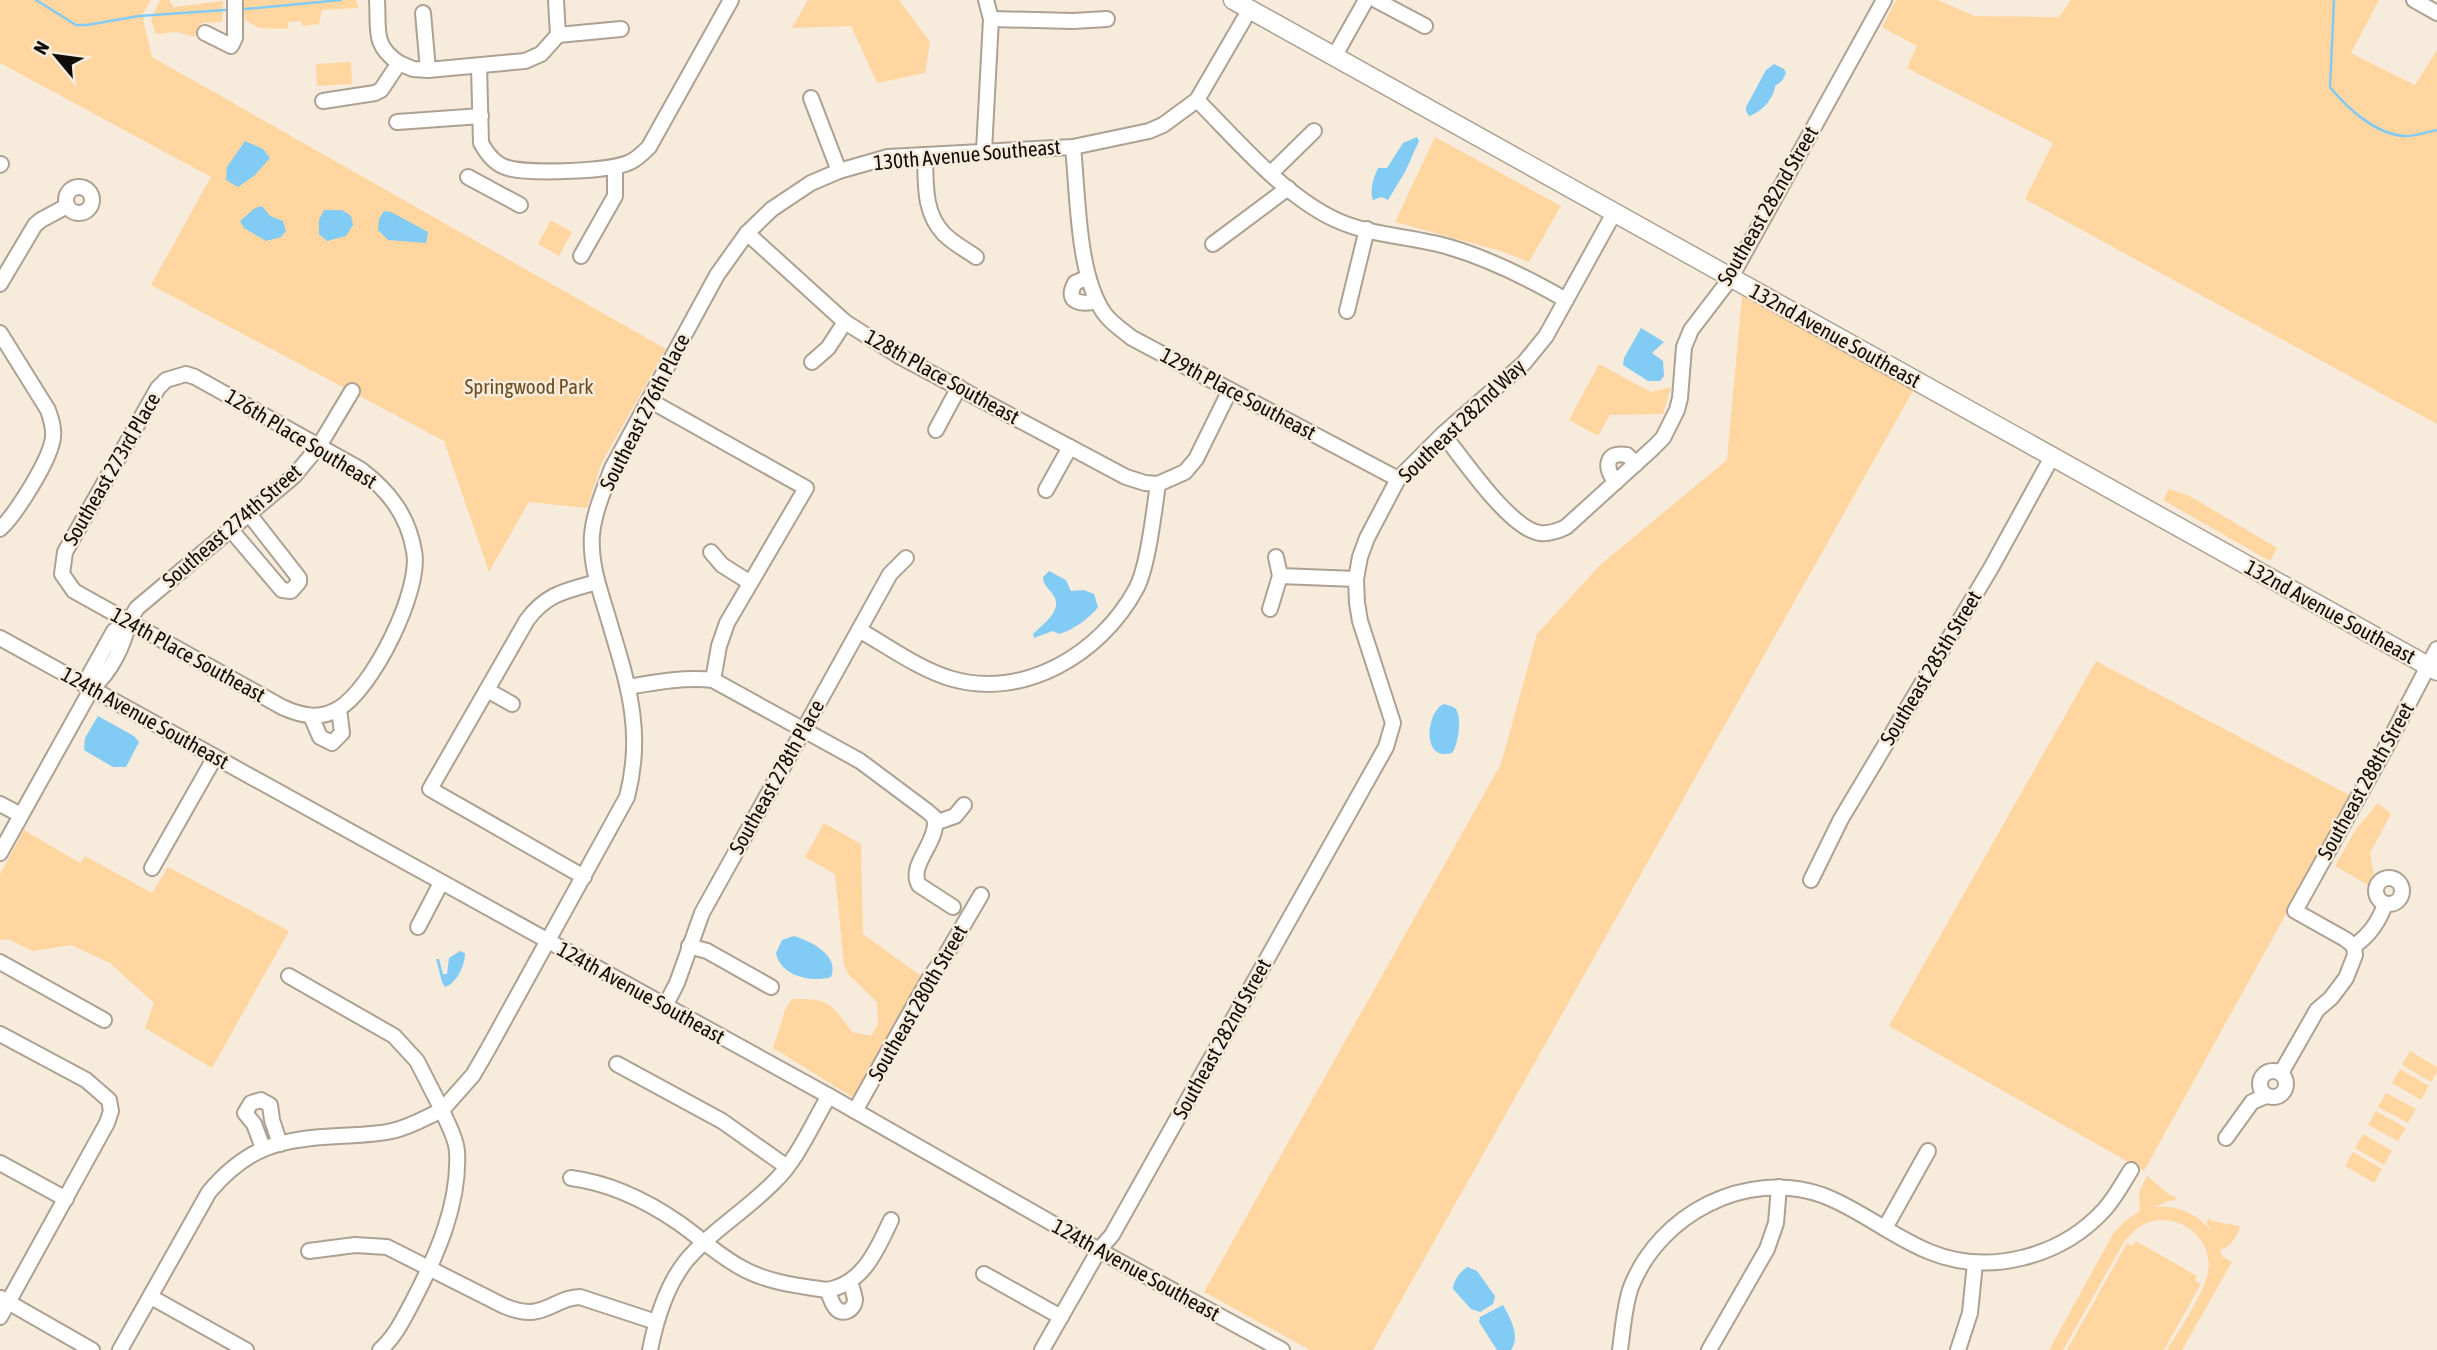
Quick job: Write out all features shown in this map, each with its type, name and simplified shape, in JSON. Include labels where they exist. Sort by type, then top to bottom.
[{"type":"main road","name":"132nd Avenue Southeast","points":[[1233,0],[2432,668]]},
{"type":"street","points":[[205,33],[231,46],[235,38],[235,0]]},
{"type":"street","points":[[377,0],[380,46],[386,54],[413,69],[526,61],[541,54],[558,35],[621,29]]},
{"type":"street","points":[[556,0],[558,35]]},
{"type":"street","points":[[479,66],[481,143],[486,153],[507,168],[539,172],[615,167],[632,162],[649,147],[731,0]]},
{"type":"street","points":[[984,151],[991,19],[986,0]]},
{"type":"street","points":[[1334,57],[1366,0]]},
{"type":"street","points":[[1376,0],[1425,26]]},
{"type":"street","name":"Southeast 282nd Street","points":[[1443,434],[1514,520],[1539,533],[1554,533],[1566,527],[1663,438],[1680,398],[1683,354],[1691,330],[1730,279],[1884,0]]},
{"type":"street","points":[[2414,0],[2437,13]]},
{"type":"street","points":[[1250,9],[1197,100],[1271,173],[1288,188],[1336,220],[1449,247],[1526,277],[1566,300]]},
{"type":"street","points":[[423,12],[428,69]]},
{"type":"street","points":[[991,19],[1107,19]]},
{"type":"street","points":[[323,101],[381,90],[399,63]]},
{"type":"street","points":[[811,98],[839,171]]},
{"type":"street","name":"130th Avenue Southeast","points":[[747,233],[772,209],[793,194],[839,171],[888,157],[1073,147],[1149,131],[1163,125],[1197,100]]},
{"type":"street","points":[[397,122],[481,116]]},
{"type":"street","points":[[1271,173],[1314,131]]},
{"type":"street","name":"129th Place Southeast","points":[[1073,147],[1088,278],[1105,314],[1132,338],[1398,479]]},
{"type":"street","points":[[925,155],[927,202],[933,218],[945,235],[976,257]]},
{"type":"street","points":[[581,257],[615,196],[615,167]]},
{"type":"street","points":[[495,191],[507,168]]},
{"type":"street","points":[[468,177],[520,205]]},
{"type":"street","points":[[1213,244],[1288,188]]},
{"type":"street","points":[[0,284],[35,225],[67,205]]},
{"type":"street","name":"Southeast 282nd Way","points":[[1393,723],[1360,621],[1356,579],[1367,538],[1398,479],[1443,434],[1537,349],[1615,213]]},
{"type":"street","points":[[1347,311],[1367,229]]},
{"type":"street","name":"128th Place Southeast","points":[[747,233],[845,322],[899,356],[1126,477],[1158,484]]},
{"type":"street","name":"Southeast 276th Place","points":[[442,1110],[473,1075],[626,797],[634,771],[636,744],[628,687],[597,582],[592,536],[599,502],[612,468],[717,275],[747,233]]},
{"type":"street","points":[[812,362],[828,348],[845,322]]},
{"type":"street","points":[[0,333],[48,410],[53,439],[28,490],[0,529]]},
{"type":"street","name":"126th Place Southeast","points":[[178,375],[195,377],[360,469],[380,484],[395,501],[415,552],[412,590],[403,615],[364,684],[339,709]]},
{"type":"street","name":"Southeast 273rd Place","points":[[62,573],[65,552],[158,388],[166,380],[178,375]]},
{"type":"street","points":[[936,430],[960,387]]},
{"type":"street","points":[[859,630],[945,677],[980,684],[1027,680],[1048,672],[1092,644],[1110,626],[1138,587],[1158,484],[1185,472],[1196,459],[1230,390]]},
{"type":"street","name":"Southeast 274th Street","points":[[0,853],[92,688],[103,679],[126,637],[129,621],[136,608],[294,476],[319,446],[352,391]]},
{"type":"street","points":[[649,400],[806,488],[727,623],[719,646],[713,680]]},
{"type":"street","points":[[1046,490],[1070,447]]},
{"type":"street","points":[[1616,482],[1608,472],[1612,457],[1616,454],[1627,455],[1636,464]]},
{"type":"street","name":"Southeast 285th Street","points":[[1811,880],[1841,819],[1991,568],[2052,457]]},
{"type":"street","points":[[231,530],[282,590],[287,592],[295,587],[299,578],[249,514]]},
{"type":"street","points":[[711,552],[722,565],[749,582]]},
{"type":"street","points":[[1270,609],[1280,576],[1276,557]]},
{"type":"street","name":"Southeast 278th Place","points":[[666,1006],[702,913],[890,574],[906,558]]},
{"type":"street","name":"124th Place Southeast","points":[[62,573],[74,590],[282,708],[296,714],[318,716]]},
{"type":"street","points":[[1280,576],[1356,579]]},
{"type":"street","points":[[584,877],[430,789],[527,620],[539,604],[556,594],[597,582]]},
{"type":"street","name":"124th Avenue Southeast","points":[[0,638],[829,1096],[1099,1250],[1282,1350]]},
{"type":"street","name":"Southeast 288th Street","points":[[2354,946],[2295,911],[2432,668],[2437,649]]},
{"type":"street","points":[[628,687],[694,678],[713,680],[804,729],[876,773],[933,817],[933,836],[916,870],[915,879],[925,891],[953,908]]},
{"type":"street","points":[[487,690],[512,704]]},
{"type":"street","points":[[339,709],[342,733],[332,743],[320,737],[318,716],[339,709]]},
{"type":"street","name":"Southeast 282nd Street","points":[[1042,1350],[1099,1250],[1117,1226],[1386,747],[1393,723]]},
{"type":"street","points":[[152,868],[215,757]]},
{"type":"street","points":[[0,804],[21,815]]},
{"type":"street","points":[[935,823],[955,816],[964,806]]},
{"type":"street","points":[[418,927],[441,883]]},
{"type":"street","name":"Southeast 280th Street","points":[[855,1111],[929,979],[981,895]]},
{"type":"street","points":[[2226,1138],[2252,1102],[2266,1096],[2275,1098],[2285,1091],[2287,1083],[2281,1073],[2317,1010],[2331,998],[2346,978],[2355,955],[2354,946],[2367,937],[2380,918],[2385,904]]},
{"type":"street","points":[[689,946],[707,951],[771,987]]},
{"type":"street","points":[[0,962],[104,1020]]},
{"type":"street","points":[[289,976],[394,1036],[417,1061],[457,1147],[457,1165],[442,1242],[395,1334],[380,1350]]},
{"type":"street","points":[[0,1034],[86,1080],[109,1100],[111,1111],[66,1199],[4,1300],[0,1317]]},
{"type":"street","points":[[617,1064],[722,1121],[787,1167]]},
{"type":"street","points":[[650,1350],[656,1322],[685,1263],[704,1242],[775,1182],[787,1167],[829,1096]]},
{"type":"street","points":[[263,1147],[245,1110],[251,1103],[261,1100],[270,1105],[280,1144]]},
{"type":"street","points":[[120,1350],[209,1192],[243,1158],[263,1147],[305,1138],[393,1131],[442,1110]]},
{"type":"street","points":[[1885,1228],[1928,1151]]},
{"type":"street","points":[[0,1163],[66,1199]]},
{"type":"street","points":[[1620,1350],[1626,1305],[1648,1255],[1664,1236],[1695,1211],[1747,1189],[1779,1187],[1820,1195],[1928,1251],[1950,1259],[1990,1263],[2021,1258],[2067,1240],[2105,1209],[2131,1170]]},
{"type":"street","points":[[571,1178],[617,1189],[670,1217],[739,1267],[752,1273],[827,1290],[850,1282],[866,1268],[891,1220]]},
{"type":"street","points":[[1709,1350],[1770,1240],[1776,1223],[1779,1187]]},
{"type":"street","points":[[309,1251],[374,1245],[400,1252],[504,1306],[519,1311],[538,1311],[571,1297],[580,1297],[656,1322]]},
{"type":"street","points":[[1958,1350],[1970,1313],[1975,1263]]},
{"type":"street","points":[[984,1274],[1060,1317]]},
{"type":"street","points":[[827,1290],[835,1307],[847,1312],[853,1308],[855,1301],[850,1282]]},
{"type":"street","points":[[150,1297],[246,1350]]},
{"type":"street","points":[[4,1300],[92,1350]]},
{"type":"green space","name":"Springwood Park","points":[[0,0],[151,0],[142,15],[152,57],[666,349],[601,464],[587,508],[529,502],[489,572],[444,441],[151,285],[211,177],[0,63]]},
{"type":"green space","points":[[160,0],[169,0],[174,7],[223,1],[222,22],[202,23],[194,37],[177,32],[156,34],[151,20]]},
{"type":"green space","points":[[243,0],[356,0],[359,8],[322,10],[319,24],[302,26],[301,21],[288,22],[288,29],[259,28],[245,20]]},
{"type":"green space","points":[[808,0],[899,0],[930,42],[925,73],[877,83],[851,26],[792,28]]},
{"type":"green space","points":[[1896,0],[1938,0],[1975,16],[2059,17],[2071,0],[2379,0],[2351,53],[2415,85],[2437,50],[2437,424],[2025,199],[2053,143],[1907,68],[1917,46],[1882,27]]},
{"type":"green space","points":[[351,62],[352,84],[317,86],[316,64]]},
{"type":"green space","points":[[1435,137],[1561,206],[1529,262],[1501,251],[1395,222]]},
{"type":"green space","points":[[551,220],[572,232],[559,256],[538,244]]},
{"type":"green space","points":[[1743,285],[1918,382],[1373,1350],[1310,1350],[1204,1292],[1501,764],[1537,634],[1600,565],[1727,460]]},
{"type":"green space","points":[[1599,364],[1651,392],[1671,387],[1663,414],[1610,415],[1598,436],[1569,420]]},
{"type":"green space","points":[[2169,489],[2190,496],[2277,548],[2270,561],[2163,500]]},
{"type":"green space","points":[[2096,661],[2351,796],[2144,1171],[1889,1026]]},
{"type":"green space","points":[[2378,803],[2391,814],[2370,853],[2374,875],[2368,885],[2335,866],[2356,829]]},
{"type":"green space","points":[[824,823],[861,844],[863,934],[925,979],[854,1098],[773,1048],[785,1010],[792,999],[828,1004],[852,1032],[871,1036],[878,1024],[877,1002],[849,975],[844,965],[835,874],[805,857]]},
{"type":"green space","points":[[24,830],[80,863],[85,856],[152,893],[168,867],[289,931],[212,1068],[145,1028],[154,1003],[110,963],[71,945],[33,951],[8,939],[0,940],[0,874]]},
{"type":"green space","points":[[2410,1051],[2437,1067],[2431,1082],[2402,1065]]},
{"type":"green space","points":[[2400,1069],[2429,1086],[2421,1100],[2392,1083]]},
{"type":"green space","points":[[2386,1093],[2416,1109],[2408,1123],[2378,1107]]},
{"type":"green space","points":[[2376,1111],[2406,1128],[2398,1141],[2368,1125]]},
{"type":"green space","points":[[2363,1134],[2392,1151],[2384,1165],[2355,1148]]},
{"type":"green space","points":[[2353,1152],[2382,1169],[2374,1183],[2345,1166]]},
{"type":"green space","points":[[2147,1176],[2171,1196],[2176,1197],[2175,1201],[2154,1207],[2171,1207],[2193,1215],[2212,1232],[2206,1222],[2209,1219],[2240,1226],[2233,1241],[2220,1250],[2222,1256],[2232,1262],[2182,1350],[2167,1350],[2202,1291],[2208,1272],[2208,1260],[2200,1239],[2183,1225],[2161,1220],[2149,1222],[2135,1230],[2124,1242],[2063,1350],[2049,1350],[2113,1234],[2126,1220],[2140,1211],[2139,1192]]},
{"type":"green space","points":[[2136,1241],[2197,1276],[2195,1281],[2201,1284],[2164,1350],[2067,1350],[2127,1243],[2133,1246]]},
{"type":"water","points":[[1774,64],[1786,73],[1782,81],[1775,86],[1766,104],[1749,116],[1746,107],[1766,70]]},
{"type":"water","points":[[1417,137],[1419,141],[1405,172],[1388,200],[1381,197],[1373,200],[1372,188],[1378,168],[1387,168],[1403,143]]},
{"type":"water","points":[[245,141],[263,149],[270,158],[254,176],[238,187],[226,180],[227,167]]},
{"type":"water","points":[[262,206],[270,216],[283,221],[286,231],[281,237],[266,241],[244,228],[240,221],[255,208]]},
{"type":"water","points":[[324,210],[342,210],[351,216],[353,225],[346,236],[327,241],[319,234],[319,220]]},
{"type":"water","points":[[384,211],[391,212],[428,232],[426,243],[388,240],[378,230],[379,219]]},
{"type":"water","points":[[1641,328],[1664,342],[1652,353],[1663,361],[1664,376],[1660,381],[1648,381],[1623,365],[1624,358]]},
{"type":"water","points":[[1049,571],[1066,580],[1071,591],[1084,590],[1094,594],[1098,607],[1070,630],[1059,634],[1053,631],[1034,638],[1033,634],[1055,610],[1055,598],[1045,585],[1043,577]]},
{"type":"water","points":[[1444,704],[1455,708],[1459,724],[1458,738],[1452,753],[1442,754],[1435,750],[1430,734],[1434,715]]},
{"type":"water","points":[[98,716],[134,736],[139,742],[126,767],[113,767],[84,750],[85,738]]},
{"type":"water","points":[[794,936],[822,950],[831,962],[831,977],[806,978],[784,967],[776,953],[782,940]]},
{"type":"water","points":[[460,951],[465,953],[462,968],[457,978],[445,987],[436,959],[439,959],[443,974],[447,974],[449,958]]},
{"type":"water","points":[[1468,1267],[1477,1271],[1495,1296],[1493,1304],[1480,1312],[1471,1309],[1453,1289],[1458,1276]]},
{"type":"water","points":[[1503,1305],[1515,1333],[1511,1350],[1497,1350],[1479,1322],[1480,1317]]},
{"type":"waterway","points":[[36,0],[76,25],[139,16],[225,10]]},
{"type":"waterway","points":[[245,9],[341,0]]},
{"type":"waterway","points":[[2334,0],[2330,87],[2362,119],[2383,130],[2408,136],[2437,130]]}]
